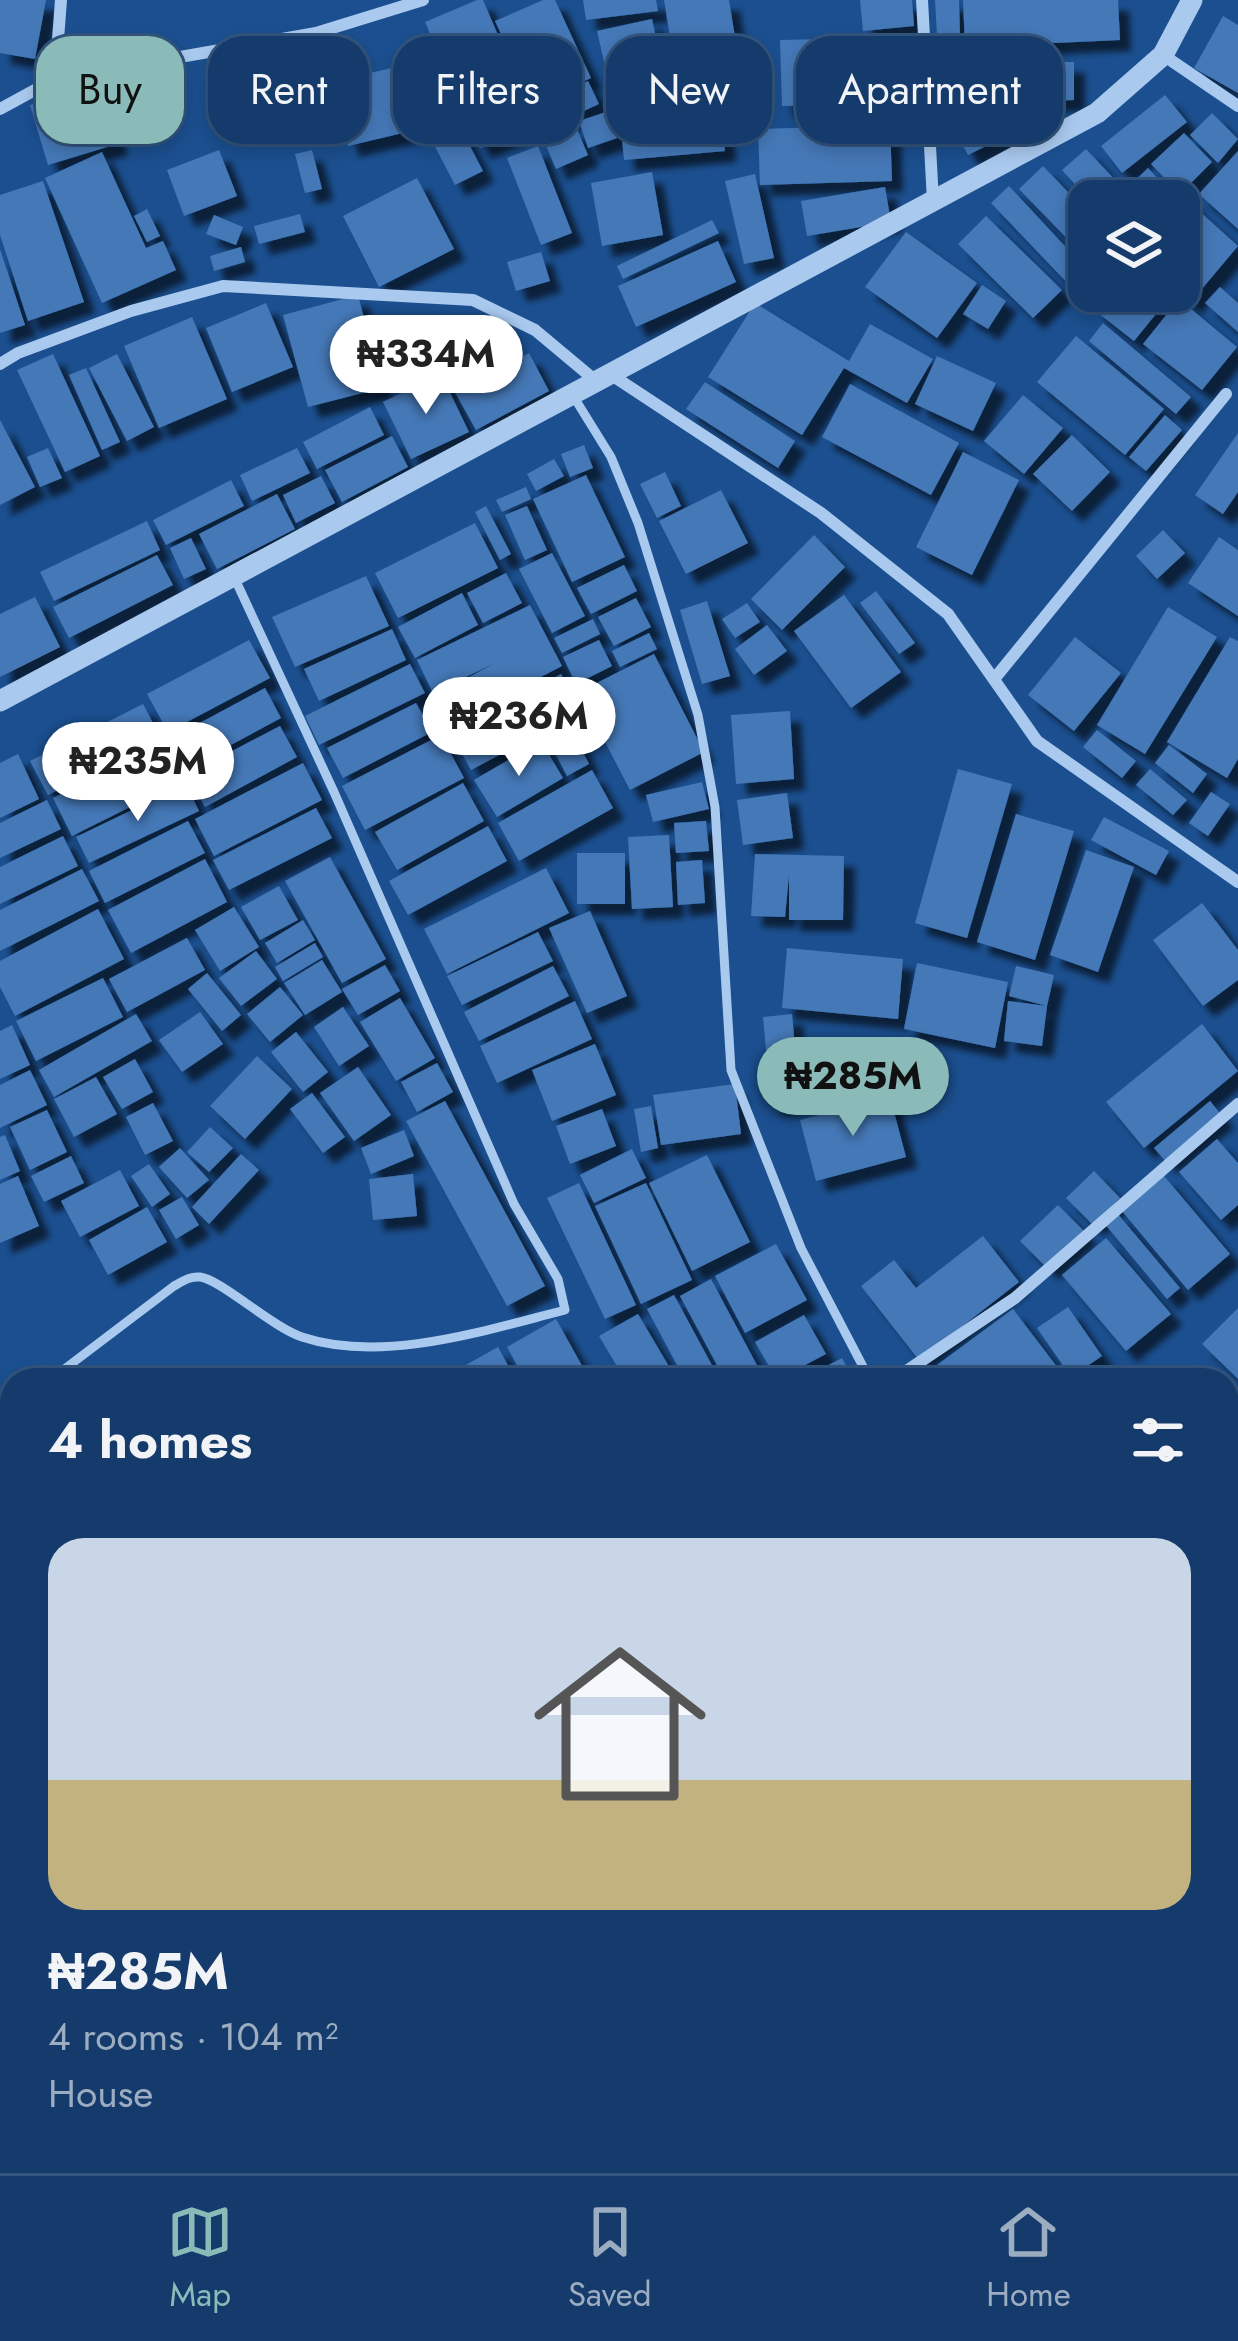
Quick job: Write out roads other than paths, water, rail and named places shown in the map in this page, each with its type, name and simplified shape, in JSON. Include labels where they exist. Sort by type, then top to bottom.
[{"type":"street","points":[[59,36],[61,0]]},
{"type":"street","points":[[184,57],[316,33],[423,0]]},
{"type":"street","points":[[922,0],[932,201]]},
{"type":"street","points":[[0,701],[1097,113],[1163,55],[1192,0]]},
{"type":"street","points":[[1163,55],[1238,106]]},
{"type":"street","points":[[0,109],[36,90]]},
{"type":"street","points":[[0,364],[17,353],[130,311],[224,286],[473,300],[535,331],[820,512],[948,614],[1037,740],[1238,882]]},
{"type":"street","points":[[995,679],[1226,394]]},
{"type":"street","points":[[910,1368],[1032,1283],[1238,1104]]},
{"type":"lane","points":[[572,394],[611,458],[638,524],[698,715],[715,807],[731,1070],[801,1248],[864,1368]]},
{"type":"lane","points":[[66,1368],[193,1276],[206,1277],[267,1322],[304,1338],[362,1346],[451,1340],[566,1310],[558,1279],[514,1204],[235,578]]}]
